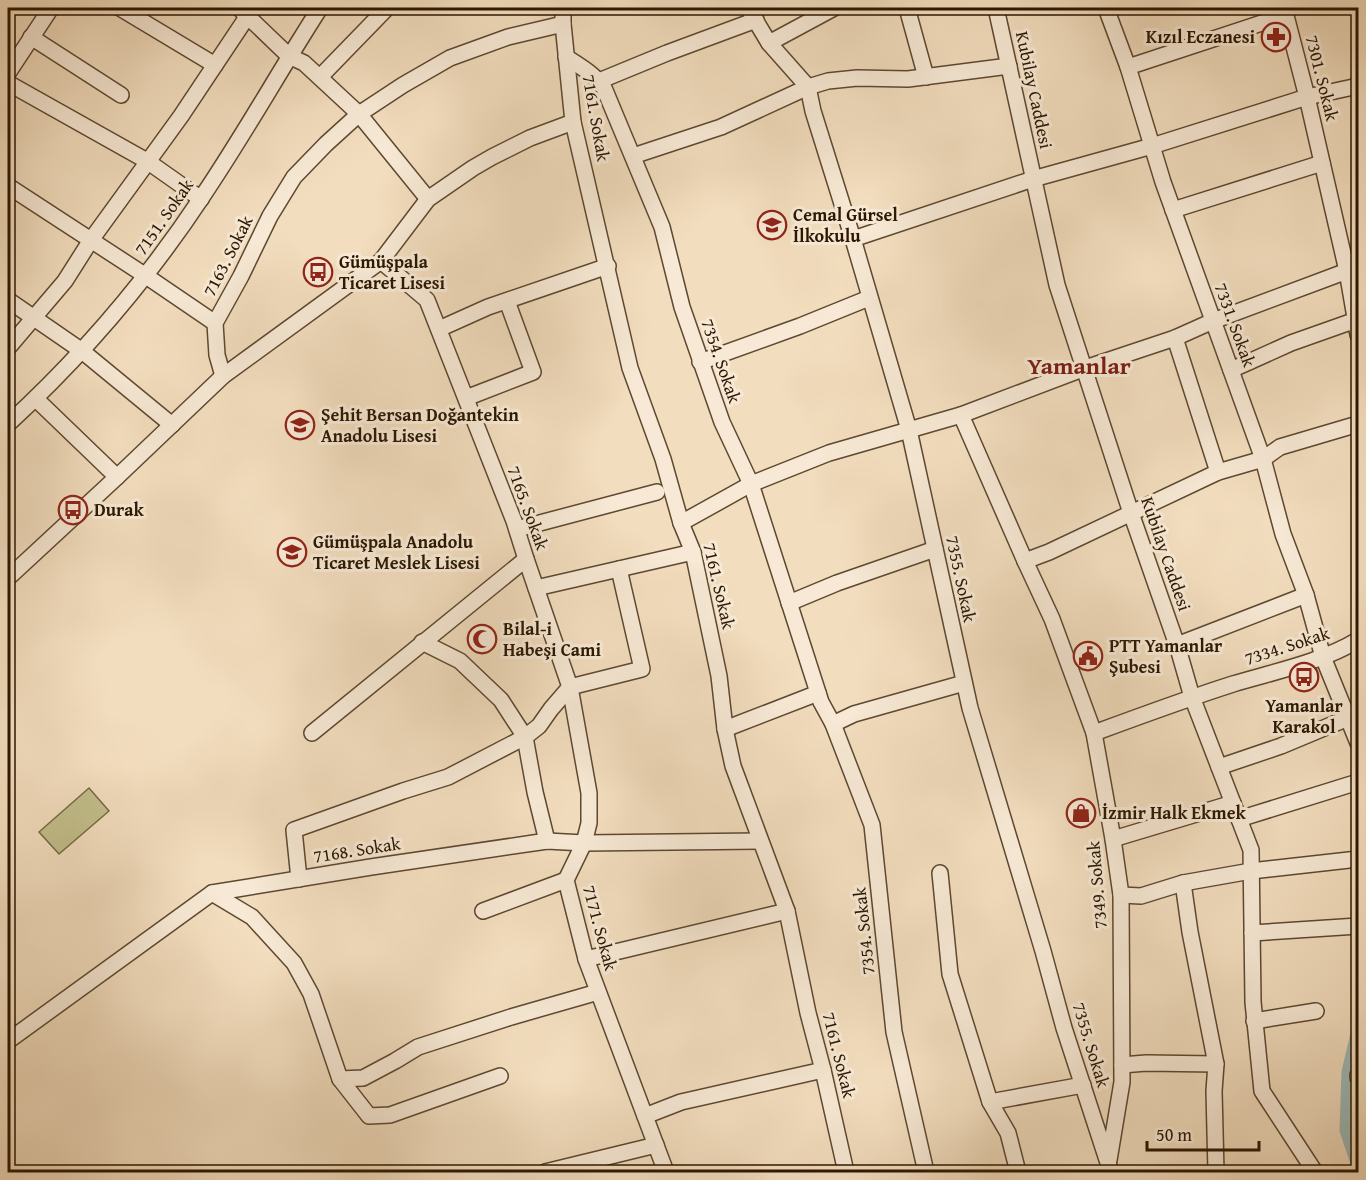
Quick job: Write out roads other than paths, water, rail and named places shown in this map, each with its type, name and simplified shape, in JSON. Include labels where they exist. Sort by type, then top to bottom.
[{"type":"street","points":[[9,67],[51,8]]},
{"type":"street","points":[[120,8],[215,65]]},
{"type":"street","name":"7151. Sokak","points":[[8,424],[36,399],[82,351],[146,276],[201,199],[320,8]]},
{"type":"street","points":[[320,77],[387,8]]},
{"type":"street","name":"7161. Sokak","points":[[563,8],[573,122],[630,368],[663,459],[681,523],[693,552],[719,676],[725,729],[733,766],[787,911],[808,1013],[846,1173]]},
{"type":"street","points":[[769,43],[831,8]]},
{"type":"street","points":[[907,8],[926,77]]},
{"type":"street","name":"Kubilay Caddesi","points":[[996,8],[1057,285],[1131,513],[1177,645],[1192,697],[1251,850],[1254,1021],[1262,1091],[1315,1173]]},
{"type":"street","name":"7331. Sokak","points":[[1106,8],[1128,67],[1173,210],[1263,459],[1283,534],[1306,595],[1323,657],[1359,743]]},
{"type":"street","points":[[8,348],[65,281],[91,240],[181,116],[215,65],[247,10],[289,56],[304,63],[359,114],[428,199]]},
{"type":"street","points":[[1128,67],[1285,11]]},
{"type":"street","name":"7301. Sokak","points":[[1285,11],[1347,271],[1357,327]]},
{"type":"street","points":[[599,81],[752,14]]},
{"type":"street","name":"7355. Sokak","points":[[752,14],[769,43],[808,87],[813,111],[909,430],[969,708],[1064,1028],[1110,1168]]},
{"type":"street","name":"7163. Sokak","points":[[223,376],[217,355],[215,323],[242,276],[270,216],[294,177],[359,114],[450,58],[508,37],[563,24]]},
{"type":"street","points":[[31,37],[121,95]]},
{"type":"street","name":"7354. Sokak","points":[[566,57],[590,73],[604,88],[662,227],[682,307],[700,362],[722,422],[751,484],[821,702],[833,724],[872,825],[894,1032],[926,1173]]},
{"type":"street","points":[[633,156],[721,127],[808,87],[828,81],[908,79],[1009,66]]},
{"type":"street","points":[[8,82],[147,161],[201,199]]},
{"type":"street","points":[[853,239],[1033,179],[1152,146],[1307,97],[1359,86]]},
{"type":"street","points":[[8,578],[223,376],[381,261],[428,199],[492,157],[530,138],[573,122]]},
{"type":"street","points":[[1173,210],[1322,163]]},
{"type":"street","points":[[8,186],[215,323]]},
{"type":"street","name":"7165. Sokak","points":[[381,261],[427,300],[517,529],[570,687]]},
{"type":"street","points":[[439,330],[488,308],[608,266]]},
{"type":"street","points":[[681,523],[751,484],[829,453],[961,415],[1085,368],[1175,338],[1213,321],[1347,271]]},
{"type":"street","points":[[700,362],[869,298]]},
{"type":"street","points":[[8,300],[82,351],[172,425]]},
{"type":"street","points":[[466,398],[533,372],[507,301]]},
{"type":"street","points":[[1231,370],[1291,343],[1357,327]]},
{"type":"street","points":[[1175,338],[1218,472]]},
{"type":"street","points":[[36,399],[117,477]]},
{"type":"street","name":"7349. Sokak","points":[[961,415],[1052,619],[1094,733],[1113,839],[1120,895],[1122,1082],[1110,1168]]},
{"type":"street","points":[[1025,561],[1218,472],[1263,459],[1280,447],[1359,424]]},
{"type":"street","points":[[517,529],[657,492]]},
{"type":"street","points":[[789,603],[837,583],[935,549]]},
{"type":"street","points":[[536,588],[693,552]]},
{"type":"street","points":[[312,733],[526,559]]},
{"type":"street","points":[[299,879],[294,830],[448,777],[525,737],[539,726],[570,687],[642,669],[619,569]]},
{"type":"street","points":[[1177,645],[1306,595]]},
{"type":"street","name":"7334. Sokak","points":[[1094,733],[1192,697],[1323,657],[1359,640]]},
{"type":"street","points":[[422,642],[460,661],[501,700],[525,737],[547,842]]},
{"type":"street","points":[[833,724],[854,714],[964,683]]},
{"type":"street","name":"7171. Sokak","points":[[570,687],[589,793],[589,823],[584,843],[566,880],[586,959],[666,1173]]},
{"type":"street","points":[[725,729],[818,693]]},
{"type":"street","points":[[1219,767],[1281,746],[1348,718]]},
{"type":"street","points":[[1239,819],[1359,782]]},
{"type":"street","points":[[1113,839],[1233,803]]},
{"type":"street","name":"7168. Sokak","points":[[8,1041],[212,893],[547,842],[760,841]]},
{"type":"street","points":[[1120,895],[1141,896],[1183,883],[1251,871],[1359,859]]},
{"type":"street","points":[[940,873],[950,974],[990,1102],[1008,1133],[1018,1173]]},
{"type":"street","points":[[483,911],[566,880]]},
{"type":"street","points":[[1183,883],[1190,932],[1216,1064],[1214,1091],[1216,1173]]},
{"type":"street","points":[[212,893],[252,916],[294,963],[311,994],[340,1079],[369,1116],[390,1115],[500,1076]]},
{"type":"street","points":[[586,959],[787,911]]},
{"type":"street","points":[[1252,933],[1359,926]]},
{"type":"street","points":[[340,1079],[363,1078],[418,1047],[598,992]]},
{"type":"street","points":[[1254,1021],[1316,1011]]},
{"type":"street","points":[[1122,1065],[1216,1064]]},
{"type":"street","points":[[645,1116],[681,1102],[823,1070]]},
{"type":"street","points":[[990,1102],[1083,1086]]},
{"type":"street","points":[[545,1173],[656,1145]]},
{"type":"waterway","points":[[1358,1034],[1349,1072],[1347,1130],[1358,1163]]},
{"type":"place","name":"Kızıl Eczanesi","points":[[1276,37]]},
{"type":"place","name":"Cemal Gürsel İlkokulu","points":[[772,225]]},
{"type":"place","name":"Gümüşpala Ticaret Lisesi","points":[[318,272]]},
{"type":"place","name":"Şehit Bersan Doğantekin Anadolu Lisesi","points":[[300,425]]},
{"type":"place","name":"Durak","points":[[73,510]]},
{"type":"place","name":"Gümüşpala Anadolu Ticaret Meslek Lisesi","points":[[292,552]]},
{"type":"place","name":"Bilal-i Habeşi Cami","points":[[482,639]]},
{"type":"place","name":"PTT Yamanlar Şubesi","points":[[1088,656]]},
{"type":"place","name":"Yamanlar Karakol","points":[[1304,677]]},
{"type":"place","name":"İzmir Halk Ekmek","points":[[1081,813]]},
{"type":"district","name":"Yamanlar","points":[[1079,366]]}]
